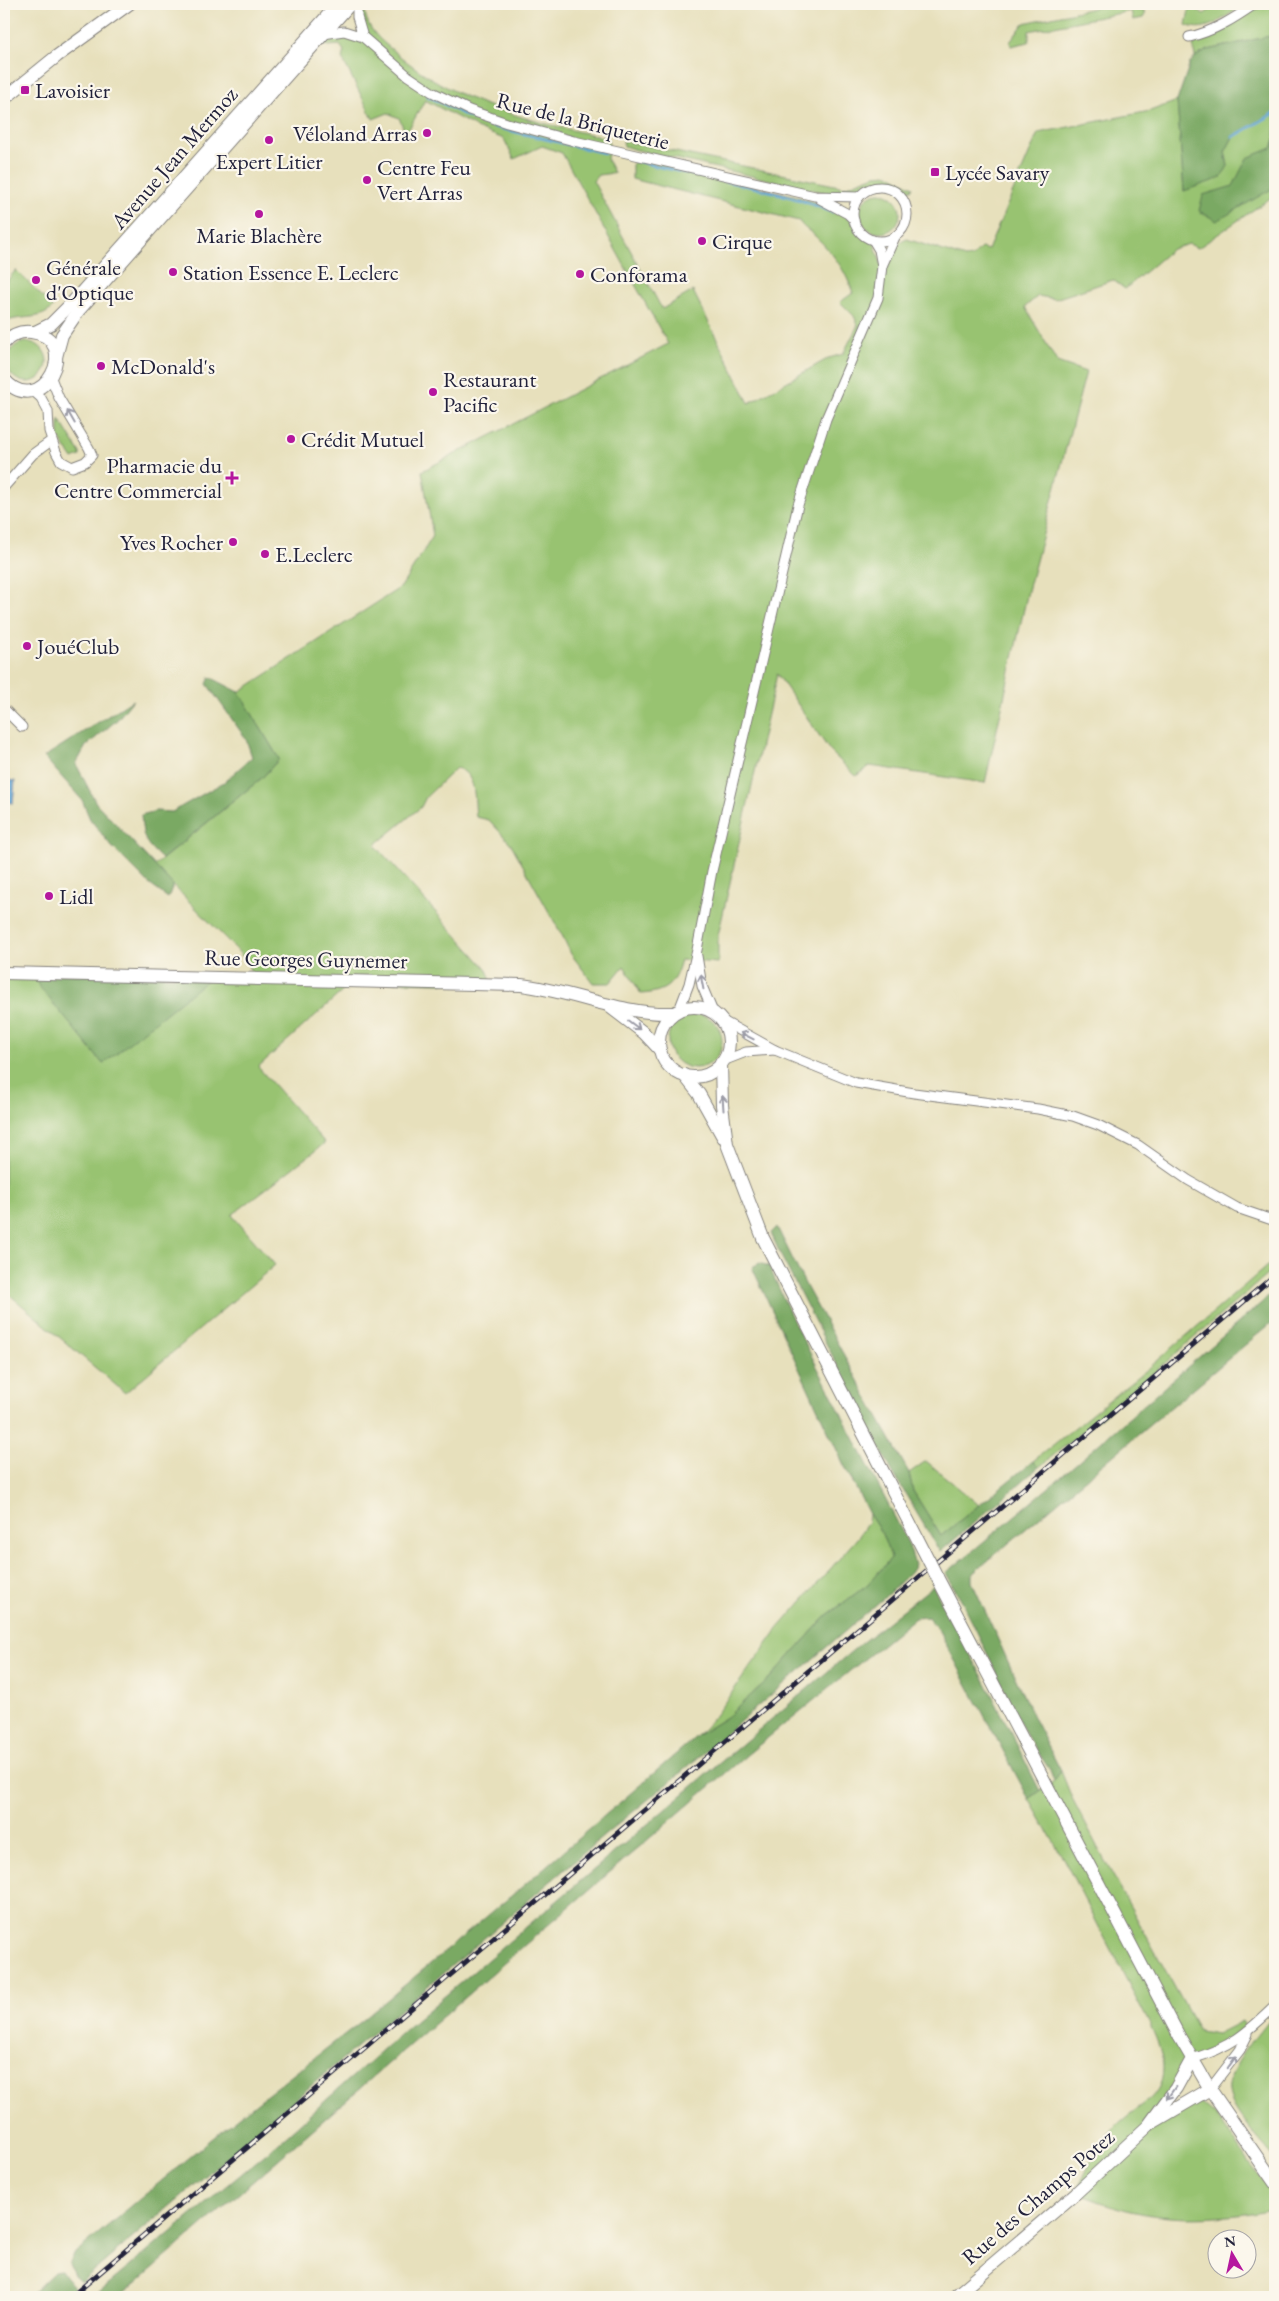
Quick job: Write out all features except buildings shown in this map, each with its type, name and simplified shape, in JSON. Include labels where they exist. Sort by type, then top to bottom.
[{"type":"street","points":[[6,92],[130,4]]},
{"type":"street","name":"Avenue Jean Mermoz","points":[[4,343],[16,334],[34,332],[51,324],[72,303],[338,4]]},
{"type":"street","name":"Avenue Jean Mermoz","points":[[51,378],[56,368],[56,358],[62,335],[79,310],[350,4]]},
{"type":"street","points":[[357,4],[357,17],[363,37]]},
{"type":"street","points":[[1189,38],[1202,35],[1221,26],[1255,4]]},
{"type":"street","points":[[323,34],[344,31],[363,37]]},
{"type":"street","name":"Rue de la Briqueterie","points":[[363,37],[422,86],[469,110],[566,139],[815,196],[859,197]]},
{"type":"street","points":[[895,237],[885,241],[873,240],[862,234],[854,220],[854,208],[859,197],[869,190],[880,187],[892,190],[902,197],[907,208],[907,219],[903,229],[895,237],[882,266],[878,298],[826,419],[798,505],[715,855],[697,950],[688,984],[676,1011],[661,1030],[660,1050],[668,1066],[684,1075],[699,1094],[727,1144],[767,1246],[937,1577],[1192,2059],[1210,2089],[1275,2183]]},
{"type":"street","name":"Rue de la Briqueterie","points":[[815,196],[838,208],[854,220]]},
{"type":"street","points":[[873,240],[879,250],[882,266]]},
{"type":"street","points":[[34,332],[49,342],[56,358]]},
{"type":"street","points":[[4,379],[16,388],[32,390],[46,384],[51,378],[59,398],[92,455],[85,462],[72,467],[61,461],[51,442],[48,411],[42,398],[32,390]]},
{"type":"street","points":[[4,396],[16,388]]},
{"type":"street","points":[[4,486],[33,454],[51,442]]},
{"type":"street","points":[[4,709],[22,727]]},
{"type":"street","points":[[697,950],[702,986],[728,1036],[727,1053],[722,1062],[722,1105],[727,1144]]},
{"type":"street","name":"Rue Georges Guynemer","points":[[4,972],[521,985],[545,988],[634,1011],[676,1011]]},
{"type":"street","name":"Rue Georges Guynemer","points":[[606,1004],[644,1032],[660,1050]]},
{"type":"street","points":[[676,1011],[696,1007],[717,1016],[775,1050],[856,1083],[914,1093],[1038,1109],[1073,1116],[1098,1125],[1138,1146],[1188,1180],[1238,1208],[1275,1222]]},
{"type":"street","points":[[684,1075],[705,1075],[722,1062],[746,1052],[775,1050]]},
{"type":"street","points":[[1192,2059],[1219,2050],[1249,2031],[1275,2006]]},
{"type":"street","points":[[1210,2089],[1240,2050],[1249,2031]]},
{"type":"street","name":"Rue des Champs Potez","points":[[954,2297],[1076,2193],[1148,2126],[1176,2088],[1192,2059]]},
{"type":"street","name":"Rue des Champs Potez","points":[[1148,2126],[1210,2089]]},
{"type":"green space","points":[[364,4],[367,20],[378,37],[419,71],[444,86],[496,109],[523,118],[608,138],[609,149],[607,159],[614,173],[598,175],[593,181],[662,309],[693,291],[749,403],[829,358],[843,354],[858,325],[854,316],[840,302],[853,293],[847,277],[828,249],[799,221],[632,179],[632,165],[637,158],[797,196],[824,205],[854,220],[862,234],[873,240],[882,266],[891,261],[899,243],[907,239],[965,258],[972,257],[981,248],[988,250],[1038,133],[1150,111],[1177,101],[1184,191],[1228,166],[1225,152],[1233,137],[1275,113],[1275,195],[1198,248],[1189,244],[1172,249],[1125,289],[1113,280],[1055,299],[1038,296],[1025,307],[1057,362],[1086,372],[1028,591],[985,783],[870,766],[856,776],[830,751],[777,674],[718,936],[718,963],[681,960],[675,976],[668,986],[657,991],[641,994],[624,966],[610,983],[593,983],[571,954],[511,844],[489,820],[476,817],[473,788],[468,775],[463,771],[456,768],[426,797],[421,807],[375,845],[486,968],[490,977],[490,984],[348,981],[345,989],[258,1067],[325,1143],[232,1215],[275,1265],[125,1393],[4,1290],[4,973],[253,978],[247,962],[237,950],[154,866],[263,777],[279,759],[239,692],[401,587],[433,536],[422,471],[668,344],[562,153],[542,146],[514,159],[504,139],[476,128],[425,100],[406,134],[399,118],[388,113],[373,119],[342,58],[344,51],[340,45],[328,46],[316,42],[333,32],[362,37],[357,8]]},
{"type":"green space","points":[[1112,4],[1130,4],[1146,13],[1143,18],[1133,20],[1131,11],[1029,31],[1029,42],[1011,46],[1010,42],[1024,23]]},
{"type":"green space","points":[[1219,4],[1245,4],[1209,26],[1194,27],[1186,25],[1190,5],[1204,14]]},
{"type":"green space","points":[[1265,4],[1275,4],[1275,35],[1208,50],[1195,57],[1193,45]]},
{"type":"green space","points":[[1275,35],[1275,113],[1233,137],[1225,152],[1228,166],[1221,178],[1184,191],[1177,101],[1190,63],[1195,57],[1208,50]]},
{"type":"green space","points":[[1275,139],[1275,187],[1217,221],[1199,211],[1203,195],[1233,186],[1247,158],[1272,148]]},
{"type":"green space","points":[[623,141],[844,187],[875,175],[888,174],[913,187],[911,190],[906,190],[885,183],[874,182],[845,194],[830,194],[633,149],[624,146]]},
{"type":"green space","points":[[880,193],[894,199],[900,213],[894,227],[880,233],[866,227],[860,213],[866,199]]},
{"type":"green space","points":[[16,270],[53,307],[42,315],[10,320],[4,323],[4,284]]},
{"type":"green space","points":[[27,342],[41,348],[47,362],[41,376],[27,382],[13,376],[7,362],[13,348]]},
{"type":"green space","points":[[59,419],[80,456],[73,459],[59,438]]},
{"type":"green space","points":[[210,677],[239,692],[279,759],[263,777],[162,859],[146,840],[141,815],[156,811],[172,812],[224,782],[252,757],[246,739],[207,684]]},
{"type":"green space","points":[[133,700],[117,720],[86,746],[76,764],[96,803],[173,885],[168,898],[149,884],[112,847],[90,819],[82,800],[44,757]]},
{"type":"green space","points":[[35,974],[211,977],[103,1064],[38,985]]},
{"type":"green space","points":[[695,1014],[705,1016],[714,1022],[720,1031],[722,1041],[720,1051],[714,1060],[705,1066],[695,1068],[685,1066],[676,1060],[670,1051],[668,1041],[670,1031],[676,1022],[685,1016]]},
{"type":"green space","points":[[777,1227],[807,1288],[909,1473],[913,1491],[941,1536],[1033,1461],[1039,1467],[940,1552],[893,1473],[781,1256],[771,1233]]},
{"type":"green space","points":[[1275,1261],[1275,1268],[1120,1402],[1039,1467],[1033,1461],[1149,1368]]},
{"type":"green space","points":[[760,1263],[769,1266],[792,1318],[908,1543],[915,1565],[910,1573],[885,1597],[678,1775],[605,1835],[81,2282],[75,2277],[69,2264],[75,2253],[232,2122],[363,2020],[523,1886],[698,1735],[727,1717],[773,1675],[826,1616],[867,1585],[891,1558],[882,1534],[869,1514],[840,1457],[752,1267]]},
{"type":"green space","points":[[1275,1291],[1275,1320],[972,1574],[972,1582],[1034,1719],[1061,1771],[1054,1781],[1050,1770],[1026,1735],[966,1609],[946,1573],[1047,1489]]},
{"type":"green space","points":[[926,1461],[979,1505],[941,1536],[913,1491],[909,1473]]},
{"type":"green space","points":[[869,1514],[882,1534],[891,1558],[867,1585],[826,1616],[773,1675],[727,1717],[698,1735],[714,1717],[778,1629],[859,1536],[868,1522]]},
{"type":"green space","points":[[933,1586],[986,1683],[1040,1791],[1029,1799],[939,1631],[928,1617],[915,1618],[748,1754],[120,2297],[94,2296],[269,2151],[407,2028],[859,1645]]},
{"type":"green space","points":[[1061,1771],[1072,1798],[1100,1852],[1199,2031],[1217,2034],[1242,2021],[1249,2031],[1192,2059],[1149,2125],[1194,2098],[1221,2121],[1250,2165],[1275,2197],[1275,2218],[1268,2210],[1198,2218],[1145,2214],[1076,2193],[1093,2159],[1115,2127],[1151,2098],[1158,2089],[1163,2069],[1160,2048],[1147,2019],[1063,1858],[1029,1799],[1054,1781]]},
{"type":"green space","points":[[1275,2020],[1275,2159],[1235,2109],[1229,2092],[1229,2084],[1237,2064],[1256,2035],[1268,2021]]},
{"type":"green space","points":[[61,2271],[75,2288],[64,2297],[28,2297],[54,2272]]},
{"type":"water","points":[[4,780],[15,781],[13,803],[4,802]]},
{"type":"waterway","points":[[428,96],[465,115],[495,127],[605,153]]},
{"type":"waterway","points":[[1233,137],[1275,113]]},
{"type":"waterway","points":[[635,160],[784,195],[832,212]]},
{"type":"railway","points":[[71,2297],[1275,1275]]},
{"type":"place","name":"Lavoisier","points":[[25,90]]},
{"type":"place","name":"Véloland Arras","points":[[427,133]]},
{"type":"place","name":"Expert Litier","points":[[269,140]]},
{"type":"place","name":"Lycée Savary","points":[[935,172]]},
{"type":"place","name":"Centre Feu Vert Arras","points":[[367,180]]},
{"type":"place","name":"Marie Blachère","points":[[259,214]]},
{"type":"place","name":"Cirque","points":[[702,241]]},
{"type":"place","name":"Station Essence E. Leclerc","points":[[173,272]]},
{"type":"place","name":"Conforama","points":[[580,274]]},
{"type":"place","name":"Générale d'Optique","points":[[36,280]]},
{"type":"place","name":"McDonald's","points":[[101,366]]},
{"type":"place","name":"Restaurant Pacific","points":[[433,392]]},
{"type":"place","name":"Crédit Mutuel","points":[[291,439]]},
{"type":"place","name":"Pharmacie du Centre Commercial","points":[[232,478]]},
{"type":"place","name":"Yves Rocher","points":[[233,542]]},
{"type":"place","name":"E.Leclerc","points":[[265,554]]},
{"type":"place","name":"JouéClub","points":[[27,646]]},
{"type":"place","name":"Lidl","points":[[49,896]]}]
